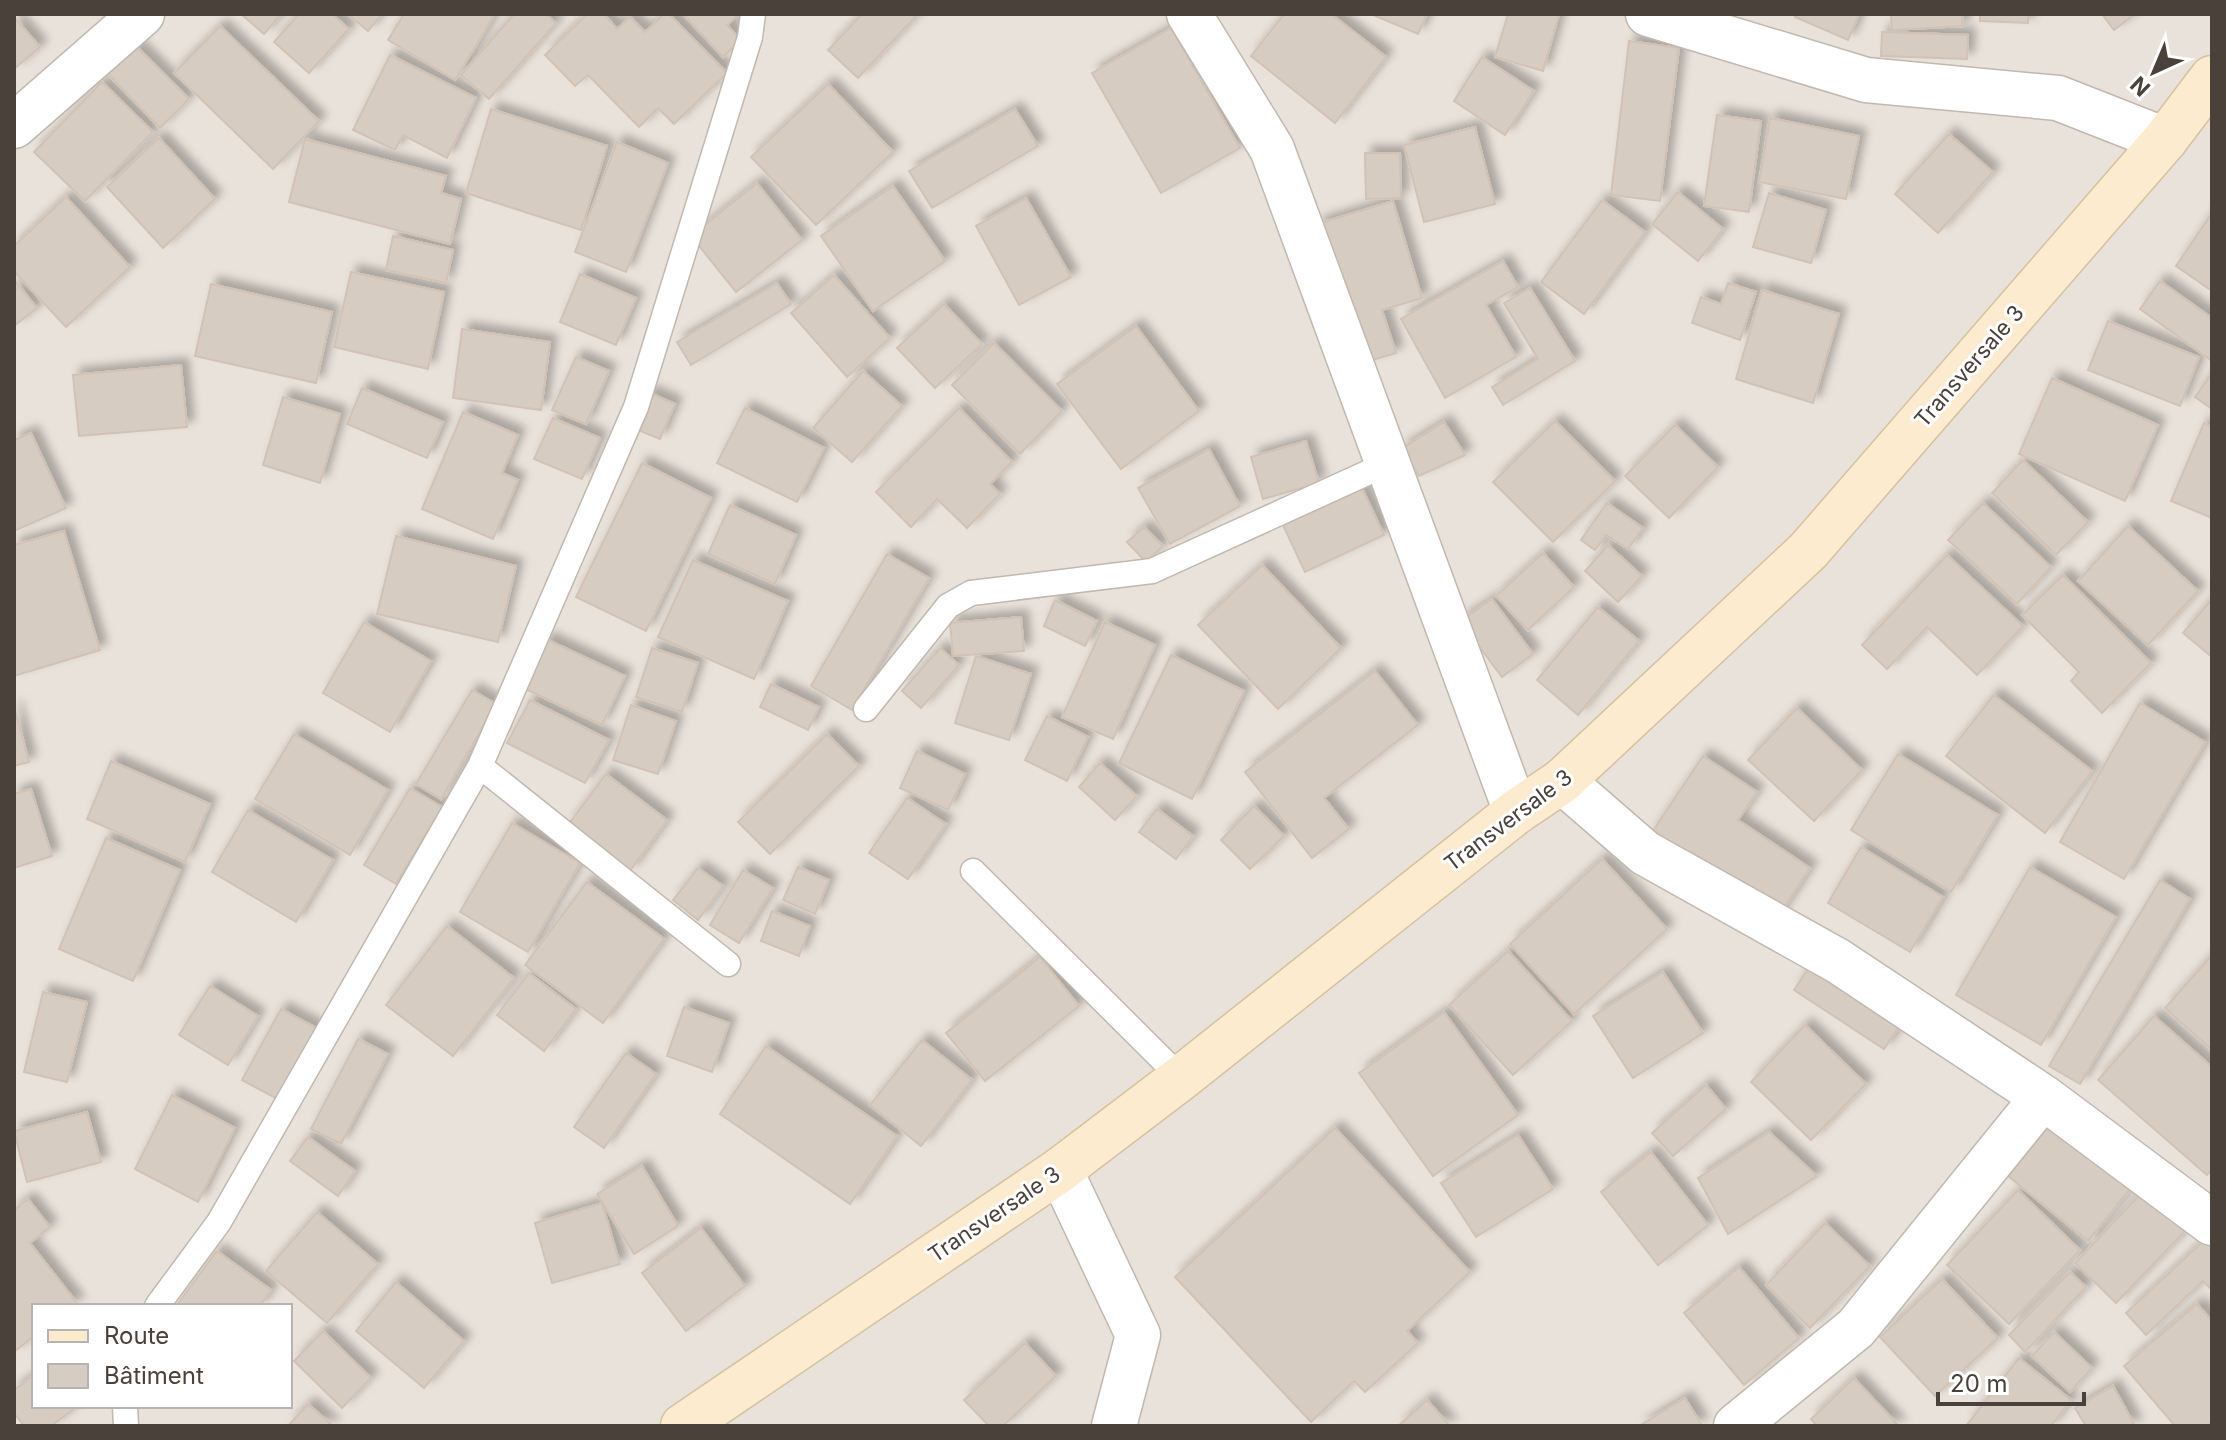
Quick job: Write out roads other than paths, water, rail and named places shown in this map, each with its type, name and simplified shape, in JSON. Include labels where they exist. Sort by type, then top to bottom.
[{"type":"main road","name":"Transversale 3","points":[[683,1426],[1060,1170],[1516,812],[1562,781],[1808,551],[2165,140],[2212,78]]},
{"type":"street","points":[[14,126],[142,14]]},
{"type":"street","points":[[1189,14],[1272,149],[1516,812]]},
{"type":"street","points":[[1648,14],[1866,80],[2058,98],[2165,140]]},
{"type":"street","points":[[1562,781],[1645,853],[1838,961],[2043,1097],[2212,1223]]},
{"type":"street","points":[[1736,1426],[1856,1328],[2043,1097]]},
{"type":"street","points":[[1060,1170],[1138,1335],[1114,1426]]},
{"type":"lane","points":[[158,1304],[219,1222],[480,766],[636,407],[750,37],[753,14]]},
{"type":"lane","points":[[866,709],[948,606],[971,593],[1152,571],[1389,463]]},
{"type":"lane","points":[[480,766],[728,964]]},
{"type":"lane","points":[[973,871],[1181,1078]]}]
